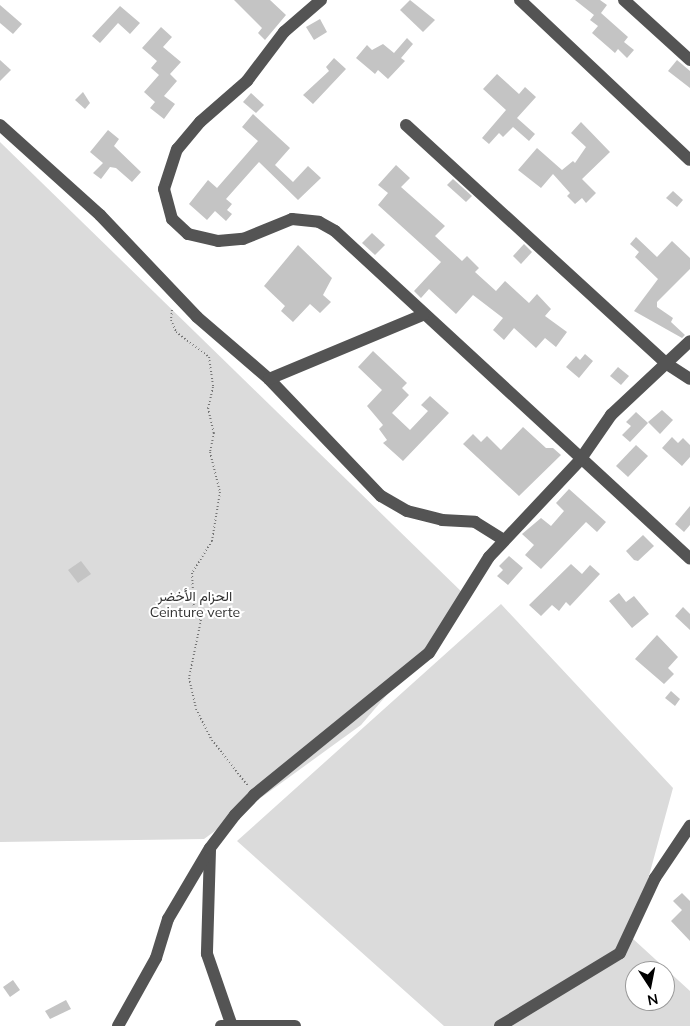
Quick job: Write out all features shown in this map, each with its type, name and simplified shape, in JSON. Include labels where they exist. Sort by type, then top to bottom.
[{"type":"street","points":[[322,0],[284,32],[239,90],[183,141],[166,178],[167,210],[188,234],[218,241],[252,237],[292,219],[319,222],[335,231],[423,315],[690,559]]},
{"type":"street","points":[[520,0],[690,160]]},
{"type":"street","points":[[624,0],[690,60]]},
{"type":"street","points":[[0,125],[100,216],[198,317],[269,379],[381,496],[407,511],[442,520],[475,522],[504,540]]},
{"type":"street","points":[[406,125],[667,364],[690,379]]},
{"type":"street","points":[[269,379],[423,315]]},
{"type":"street","points":[[118,1026],[156,958],[168,920],[210,848],[254,795],[429,654],[488,557],[580,460],[611,415],[690,341]]},
{"type":"street","points":[[500,1026],[620,953],[655,878],[690,826]]},
{"type":"street","points":[[676,849],[690,846]]},
{"type":"street","points":[[210,848],[207,954],[228,1026],[295,1026]]},
{"type":"path","points":[[173,305],[171,320],[176,332],[209,357],[213,387],[208,408],[214,433],[210,452],[220,492],[212,542],[192,573],[194,610],[201,620],[189,678],[196,709],[212,740],[254,795]]},
{"type":"green space","name":"الحزام الأخضر Ceinture verte","points":[[0,142],[469,599],[361,725],[204,839],[0,842]]},
{"type":"green space","points":[[501,604],[673,788],[632,938],[657,961],[625,961],[625,1011],[675,1011],[675,977],[690,991],[690,1026],[444,1026],[237,841]]},
{"type":"building","points":[[234,0],[270,0],[286,15],[265,40],[258,33],[262,28]]},
{"type":"building","points":[[410,0],[435,20],[423,32],[400,10]]},
{"type":"building","points":[[575,0],[600,0],[607,5],[601,13],[628,37],[624,42],[634,50],[627,58],[618,49],[615,53],[592,33],[598,26],[590,20],[594,15]]},
{"type":"building","points":[[0,5],[22,24],[13,34],[0,23]]},
{"type":"building","points":[[120,6],[140,23],[130,34],[118,23],[100,43],[92,36]]},
{"type":"building","points":[[320,19],[327,32],[314,40],[306,27]]},
{"type":"building","points":[[161,27],[172,37],[163,47],[181,62],[170,74],[177,81],[164,96],[175,104],[164,119],[150,108],[155,102],[144,92],[159,75],[151,68],[157,61],[142,48]]},
{"type":"building","points":[[407,38],[413,44],[401,58],[405,61],[388,79],[378,70],[375,74],[356,58],[367,45],[372,50],[383,44],[394,53]]},
{"type":"building","points":[[334,58],[346,69],[313,104],[303,95],[329,71],[326,67]]},
{"type":"building","points":[[0,60],[11,70],[0,81]]},
{"type":"building","points":[[677,60],[690,71],[690,88],[668,71]]},
{"type":"building","points":[[497,74],[519,94],[525,87],[536,97],[517,118],[535,134],[529,141],[513,127],[503,137],[499,133],[489,144],[482,138],[506,110],[483,89]]},
{"type":"building","points":[[83,92],[90,103],[85,109],[75,100]]},
{"type":"building","points":[[251,93],[264,105],[256,113],[243,102]]},
{"type":"building","points":[[253,114],[290,148],[275,165],[293,182],[308,166],[321,178],[298,200],[259,162],[226,199],[232,204],[227,210],[232,214],[226,221],[215,211],[207,220],[189,204],[208,180],[217,188],[258,141],[242,127]]},
{"type":"building","points":[[581,122],[610,152],[582,179],[596,193],[586,203],[582,198],[575,204],[567,196],[570,193],[553,174],[541,188],[518,170],[537,148],[562,170],[573,161],[575,163],[586,147],[571,133]]},
{"type":"building","points":[[108,130],[119,139],[114,146],[141,172],[132,182],[116,168],[110,167],[101,179],[93,173],[103,163],[90,152]]},
{"type":"building","points":[[396,165],[410,178],[401,187],[445,226],[435,236],[462,261],[467,256],[479,268],[475,272],[496,291],[505,281],[529,303],[537,294],[551,309],[545,316],[567,332],[556,347],[545,338],[536,348],[514,328],[504,340],[493,330],[503,318],[473,295],[456,314],[429,289],[421,298],[414,291],[441,262],[378,205],[388,193],[378,185]]},
{"type":"building","points":[[453,179],[472,196],[466,202],[447,185]]},
{"type":"building","points":[[673,191],[683,200],[677,207],[666,198]]},
{"type":"building","points":[[372,233],[385,245],[375,255],[362,243]]},
{"type":"building","points":[[636,237],[657,257],[672,241],[690,258],[690,269],[657,302],[657,307],[673,318],[671,322],[685,335],[682,338],[634,311],[658,279],[635,257],[639,252],[630,244]]},
{"type":"building","points":[[524,244],[532,252],[521,264],[513,256]]},
{"type":"building","points":[[298,245],[332,278],[323,295],[331,302],[320,313],[310,304],[293,322],[281,311],[285,306],[264,286]]},
{"type":"building","points":[[373,351],[407,383],[402,388],[409,395],[392,413],[410,430],[428,411],[421,405],[430,396],[449,413],[403,461],[383,443],[387,440],[379,429],[383,425],[367,406],[382,390],[358,367]]},
{"type":"building","points":[[585,354],[593,361],[579,378],[566,367],[576,356],[580,360]]},
{"type":"building","points":[[618,367],[629,376],[621,385],[610,376]]},
{"type":"building","points":[[662,410],[673,420],[660,434],[648,422]]},
{"type":"building","points":[[636,412],[648,423],[630,442],[622,435],[631,426],[626,422]]},
{"type":"building","points":[[523,427],[546,448],[553,448],[561,455],[519,496],[463,444],[473,434],[481,442],[487,436],[501,450]]},
{"type":"building","points":[[672,437],[678,443],[683,438],[690,445],[690,457],[682,466],[662,448]]},
{"type":"building","points":[[636,445],[648,456],[628,477],[616,466]]},
{"type":"building","points":[[569,489],[606,522],[597,532],[586,522],[541,569],[525,555],[534,545],[522,534],[541,518],[551,526],[564,511],[556,503]]},
{"type":"building","points":[[690,506],[690,525],[684,532],[675,524]]},
{"type":"building","points":[[643,535],[654,546],[638,561],[634,560],[626,551]]},
{"type":"building","points":[[509,556],[523,568],[508,585],[497,576],[503,570],[499,566]]},
{"type":"building","points":[[81,561],[91,574],[78,583],[68,570]]},
{"type":"building","points":[[571,564],[582,574],[590,565],[600,574],[570,606],[566,602],[559,611],[552,605],[541,616],[529,605]]},
{"type":"building","points":[[619,593],[626,602],[634,596],[649,614],[632,628],[609,601]]},
{"type":"building","points":[[683,607],[690,614],[690,630],[675,616]]},
{"type":"building","points":[[657,635],[678,657],[668,668],[674,674],[664,684],[635,659]]},
{"type":"building","points":[[671,691],[680,699],[675,706],[665,698]]},
{"type":"building","points":[[682,893],[690,901],[690,941],[671,921],[682,910],[673,901]]},
{"type":"building","points":[[13,980],[20,990],[10,997],[3,987]]},
{"type":"building","points":[[66,1000],[71,1009],[50,1019],[45,1011]]}]
